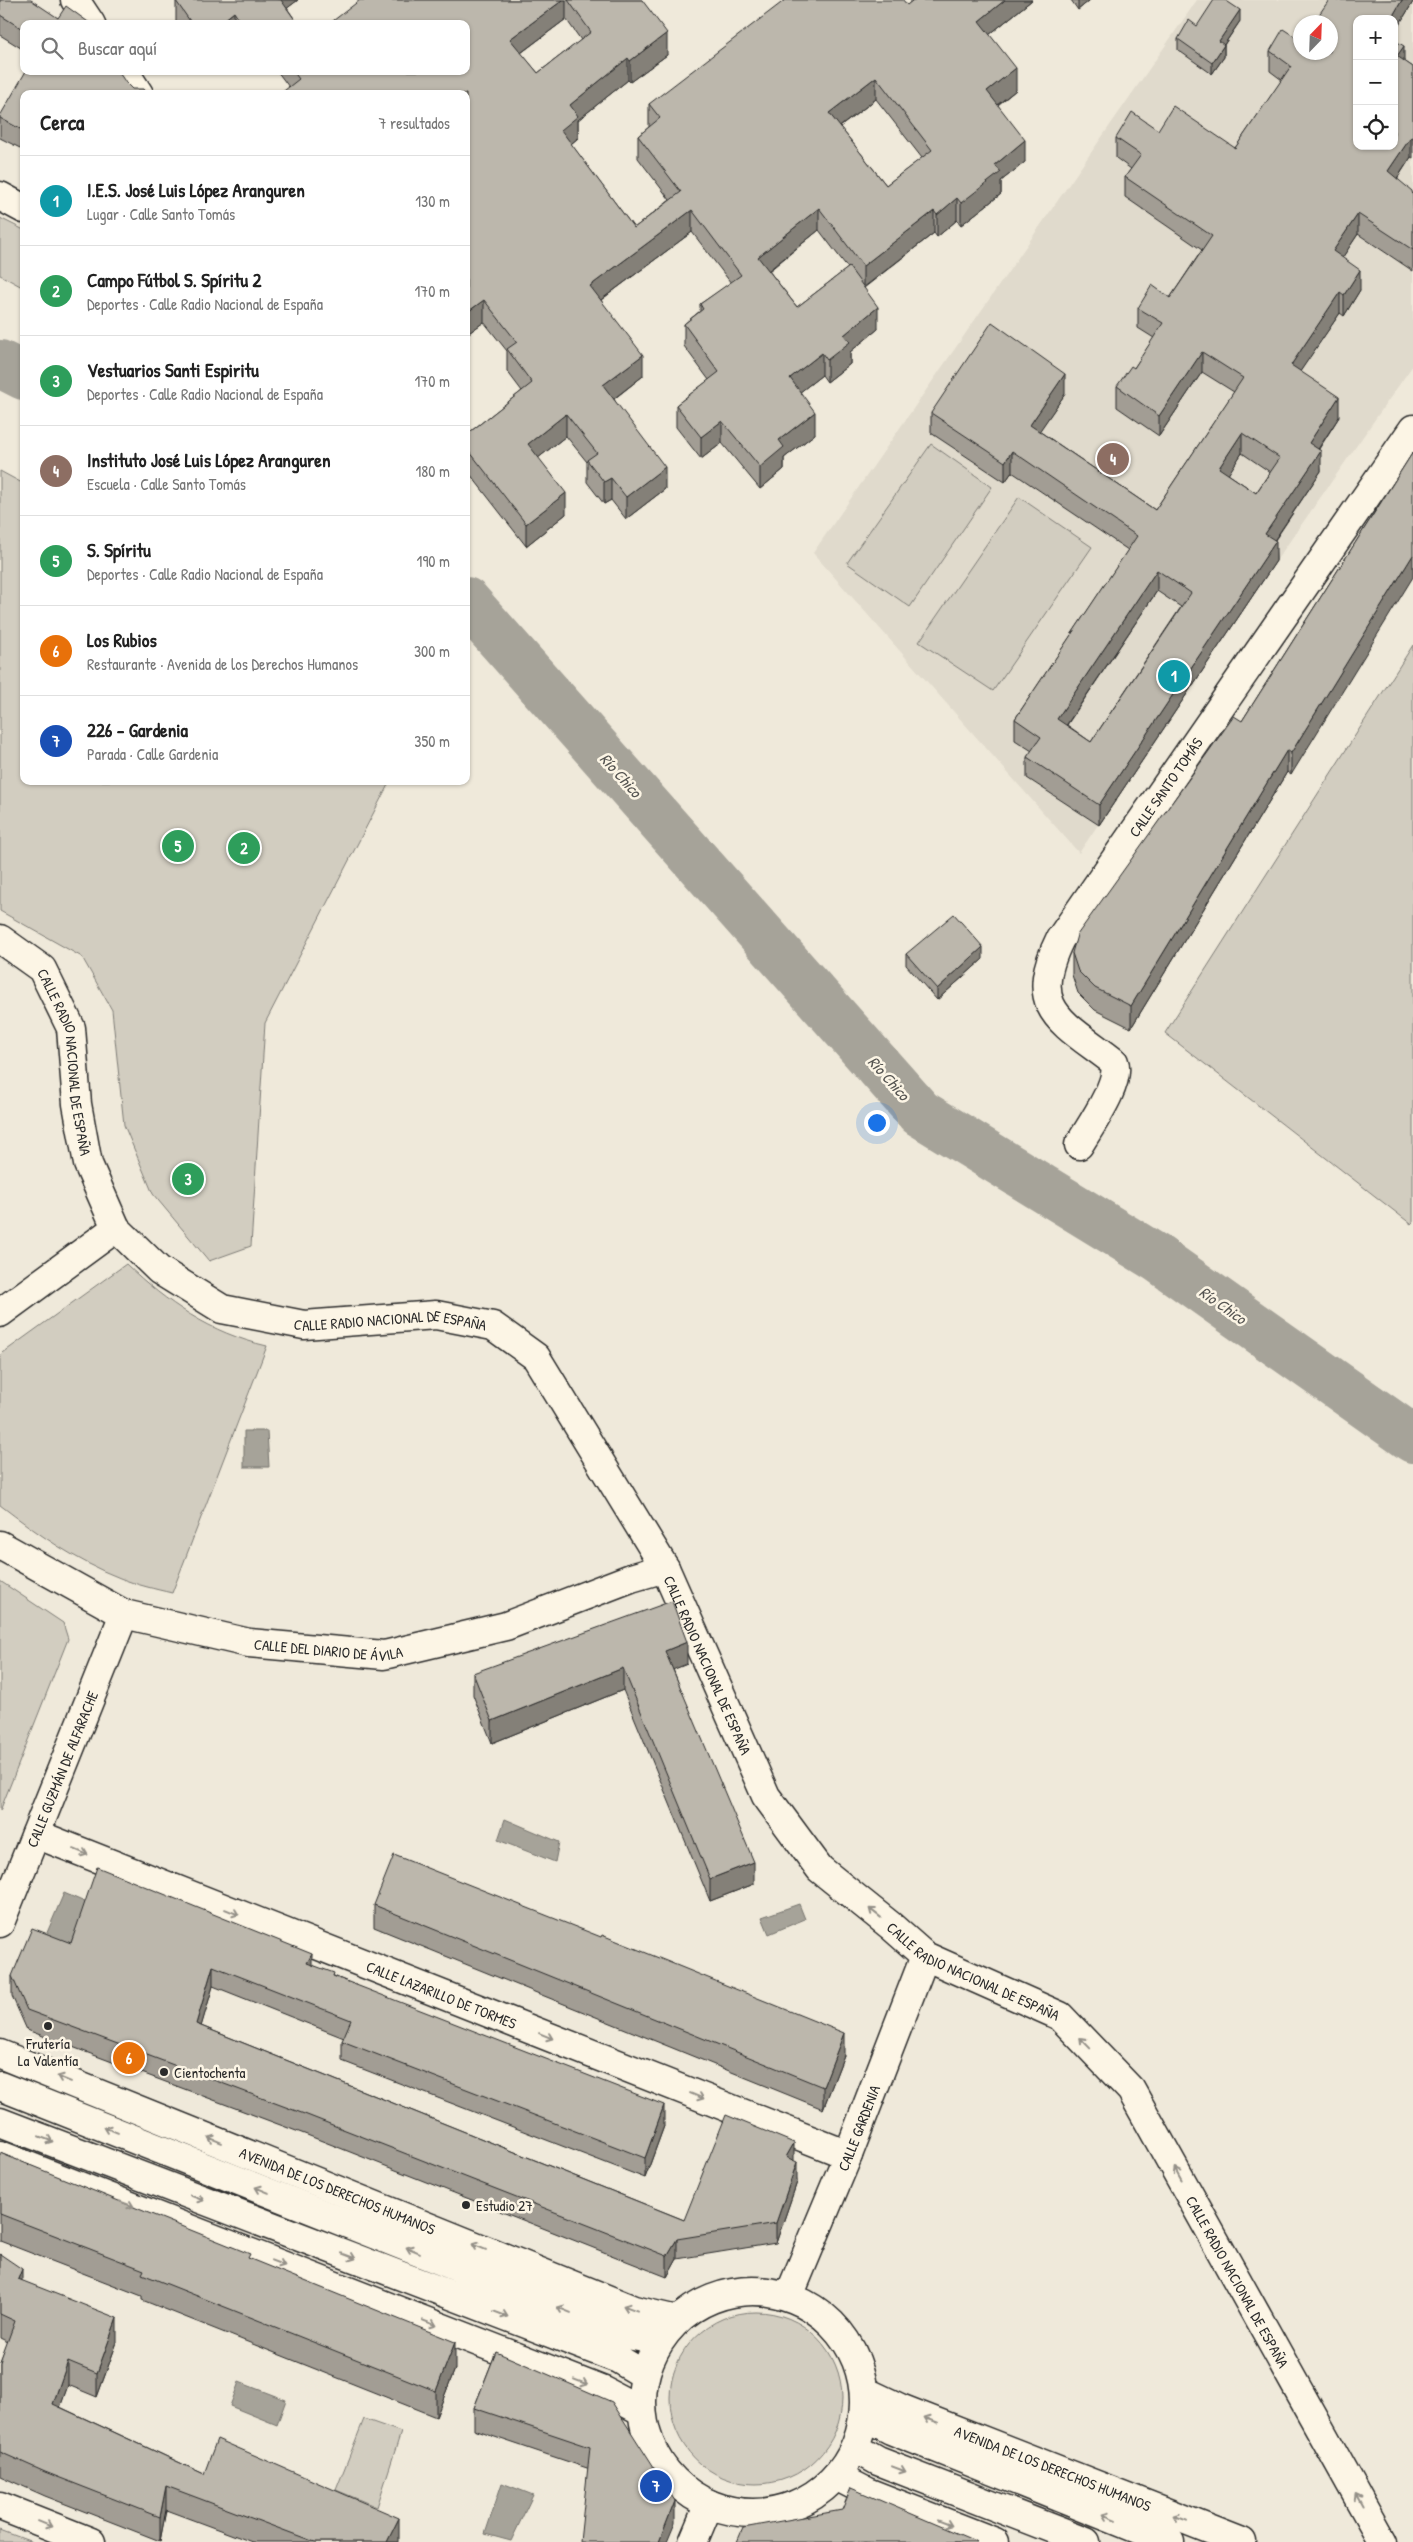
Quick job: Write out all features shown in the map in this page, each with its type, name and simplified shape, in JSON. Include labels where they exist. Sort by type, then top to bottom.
[{"type":"street","points":[[75,0],[88,20]]},
{"type":"street","points":[[127,75],[136,90]]},
{"type":"street","points":[[0,196],[20,207]]},
{"type":"street","name":"CALLE SANTO TOMÁS","points":[[1079,1145],[1114,1082],[1117,1070],[1114,1062],[1056,1016],[1047,993],[1046,981],[1050,959],[1060,939],[1413,429]]},
{"type":"street","name":"CALLE RADIO NACIONAL DE ESPAÑA","points":[[0,939],[42,969],[71,1028],[77,1104],[88,1164],[116,1228],[159,1270],[222,1309],[304,1325],[436,1315],[493,1326],[536,1357],[665,1568],[766,1796],[820,1869],[892,1926],[925,1956],[1060,2016],[1131,2090],[1383,2542]]},
{"type":"street","points":[[0,1313],[116,1228]]},
{"type":"street","name":"CALLE DEL DIARIO DE ÁVILA","points":[[0,1545],[124,1614],[249,1643],[384,1655],[506,1626],[631,1578],[665,1568]]},
{"type":"street","name":"CALLE GUZMÁN DE ALFARACHE","points":[[0,1923],[124,1614]]},
{"type":"street","name":"CALLE LAZARILLO DE TORMES","points":[[36,1834],[848,2156]]},
{"type":"street","name":"CALLE GARDENIA","points":[[789,2296],[848,2156],[925,1956]]},
{"type":"street","name":"AVENIDA DE LOS DERECHOS HUMANOS","points":[[0,2054],[634,2310],[668,2331]]},
{"type":"street","name":"AVENIDA DE LOS DERECHOS HUMANOS","points":[[0,2086],[628,2335],[668,2331]]},
{"type":"street","points":[[0,2122],[618,2359],[645,2375]]},
{"type":"street","points":[[0,2154],[595,2387],[642,2411]]},
{"type":"street","points":[[759,2291],[789,2296],[817,2311],[840,2333],[856,2360],[864,2404],[855,2448],[836,2476],[809,2498],[777,2510],[742,2512],[709,2504],[683,2488],[663,2467],[648,2440],[642,2411],[645,2375],[668,2331],[701,2304],[730,2293],[759,2291]]},
{"type":"street","name":"AVENIDA DE LOS DERECHOS HUMANOS","points":[[864,2404],[891,2430],[1170,2542]]},
{"type":"street","name":"AVENIDA DE LOS DERECHOS HUMANOS","points":[[864,2404],[900,2408],[1242,2542]]},
{"type":"street","points":[[855,2448],[878,2461],[1086,2542]]},
{"type":"street","points":[[836,2476],[867,2492],[995,2542]]},
{"type":"street","points":[[694,2542],[709,2504]]},
{"type":"street","points":[[0,2506],[91,2542]]},
{"type":"shaded area","points":[[1197,0],[1413,0],[1413,365],[1276,561],[1079,853],[813,553]]},
{"type":"shaded area","points":[[0,218],[20,228],[20,286],[0,275]]},
{"type":"shaded area","points":[[931,444],[992,487],[910,607],[847,563]]},
{"type":"shaded area","points":[[0,471],[20,482],[20,785],[388,785],[265,1023],[251,1246],[209,1261],[153,1194],[124,1125],[112,1010],[82,957],[0,911]]},
{"type":"shaded area","points":[[1019,497],[1092,547],[993,691],[919,642]]},
{"type":"shaded area","points":[[1413,645],[1413,1222],[1411,1224],[1165,1033]]},
{"type":"shaded area","points":[[126,1264],[157,1291],[190,1315],[227,1333],[267,1346],[172,1593],[146,1587],[88,1564],[43,1536],[0,1505],[0,1355]]},
{"type":"shaded area","points":[[244,1431],[267,1431],[269,1467],[244,1467]]},
{"type":"shaded area","points":[[0,1581],[63,1623],[68,1639],[0,1811]]},
{"type":"shaded area","points":[[505,1819],[559,1842],[555,1862],[498,1840]]},
{"type":"shaded area","points":[[64,1893],[87,1903],[69,1947],[46,1935]]},
{"type":"shaded area","points":[[799,1904],[805,1919],[769,1934],[762,1917]]},
{"type":"shaded area","points":[[764,2312],[773,2313],[797,2322],[811,2331],[823,2343],[836,2365],[841,2381],[841,2415],[836,2431],[823,2453],[811,2465],[789,2478],[773,2483],[748,2484],[739,2483],[715,2474],[701,2465],[689,2453],[676,2431],[671,2415],[670,2390],[671,2381],[680,2357],[689,2343],[701,2331],[723,2318],[739,2313]]},
{"type":"shaded area","points":[[239,2382],[286,2400],[277,2425],[230,2406]]},
{"type":"shaded area","points":[[364,2419],[401,2432],[377,2507],[336,2490]]},
{"type":"shaded area","points":[[502,2483],[533,2495],[511,2541],[485,2534]]},
{"type":"shaded area","points":[[0,2530],[32,2542],[0,2542]]},
{"type":"building","points":[[0,0],[31,0],[58,18],[66,6],[85,20],[20,20],[20,28],[0,15]]},
{"type":"building","points":[[281,0],[295,20],[239,20],[234,12],[224,20],[189,20],[176,1]]},
{"type":"building","points":[[360,0],[563,0],[510,39],[538,73],[591,32],[568,0],[642,0],[667,33],[630,61],[628,58],[570,105],[578,116],[561,130],[634,228],[681,192],[638,136],[660,118],[649,104],[785,0],[903,0],[907,5],[913,0],[1005,0],[979,21],[1016,68],[987,91],[1025,140],[995,165],[1001,172],[961,203],[957,198],[937,215],[934,211],[863,266],[819,208],[758,257],[797,307],[849,267],[878,307],[844,335],[850,342],[827,360],[822,353],[790,378],[815,412],[779,440],[784,447],[760,467],[722,421],[701,437],[676,405],[719,372],[684,324],[703,309],[700,304],[741,275],[692,210],[590,286],[643,355],[603,385],[665,467],[626,497],[611,478],[604,482],[587,460],[597,453],[566,414],[528,444],[566,493],[526,524],[470,452],[470,432],[532,383],[507,349],[517,342],[484,300],[470,310],[470,90],[285,90],[299,79],[296,75],[470,75],[470,20],[334,20]],"holes":[[[876,77],[932,150],[886,185],[829,113]]]},
{"type":"building","points":[[1214,0],[1225,0],[1240,10],[1219,41],[1224,45],[1212,63],[1178,39],[1189,20],[1197,26]]},
{"type":"building","points":[[1329,0],[1402,0],[1393,15],[1353,15],[1353,150],[1398,150],[1398,57],[1413,67],[1413,138],[1411,137],[1388,171],[1412,191],[1413,250],[1358,214],[1333,251],[1360,270],[1344,295],[1340,292],[1291,365],[1339,397],[1309,443],[1321,451],[1265,534],[1276,541],[1099,805],[1027,757],[1041,737],[1015,719],[1137,536],[1012,451],[1005,462],[931,413],[992,322],[1065,374],[1030,425],[1155,510],[1243,378],[1202,352],[1159,416],[1117,386],[1131,366],[1134,368],[1163,323],[1138,308],[1152,285],[1170,298],[1212,236],[1125,177],[1141,155],[1116,138],[1132,112],[1158,130],[1173,106],[1235,148],[1291,66],[1270,51],[1283,29],[1293,35],[1293,60],[1338,60],[1338,15],[1319,15]],"holes":[[[1242,433],[1280,458],[1256,493],[1219,468]],[[1157,570],[1191,593],[1091,742],[1057,719]]]},
{"type":"building","points":[[1398,42],[1404,46],[1398,55]]},
{"type":"building","points":[[24,75],[121,75],[132,89],[144,90],[20,90],[20,129],[0,118]]},
{"type":"building","points":[[1413,452],[1413,555],[1291,753],[1287,750],[1131,1006],[1095,988],[1078,971],[1072,953],[1077,935],[1234,716],[1242,721]]},
{"type":"building","points":[[954,914],[983,947],[937,989],[906,954]]},
{"type":"building","points":[[672,1601],[687,1642],[665,1651],[754,1862],[710,1879],[623,1668],[492,1721],[473,1673]]},
{"type":"building","points":[[394,1855],[601,1937],[602,1935],[844,2033],[823,2087],[374,1905]]},
{"type":"building","points":[[97,1867],[312,1954],[307,1963],[334,1973],[333,1976],[664,2105],[645,2158],[342,2041],[351,2020],[213,1966],[196,2024],[684,2220],[726,2115],[794,2143],[786,2157],[797,2162],[776,2223],[677,2239],[667,2256],[307,2115],[27,2010],[12,1976],[32,1928],[71,1943]]},
{"type":"building","points":[[0,2153],[250,2254],[248,2258],[455,2342],[436,2391],[142,2274],[144,2270],[0,2214]]},
{"type":"building","points":[[0,2254],[22,2269],[18,2279],[117,2318],[97,2373],[68,2361],[53,2404],[204,2474],[217,2439],[399,2518],[387,2542],[315,2542],[166,2486],[160,2517],[45,2472],[0,2452],[0,2362],[15,2321],[0,2314]]},
{"type":"building","points":[[496,2352],[612,2402],[675,2501],[659,2542],[580,2542],[590,2447],[474,2408]]},
{"type":"building","points":[[851,2488],[976,2542],[737,2542],[743,2528],[842,2510]]},
{"type":"waterway","name":"Río Chico","points":[[0,364],[20,374]]},
{"type":"waterway","name":"Río Chico","points":[[470,606],[920,1113],[1157,1258],[1413,1439]]},
{"type":"place","name":"Instituto José Luis López Aranguren","points":[[1113,459]]},
{"type":"place","name":"I.E.S. José Luis López Aranguren","points":[[1174,676]]},
{"type":"place","name":"S. Spíritu","points":[[178,846]]},
{"type":"place","name":"Campo Fútbol S. Spíritu 2","points":[[244,848]]},
{"type":"place","name":"Vestuarios Santi Espiritu","points":[[188,1179]]},
{"type":"place","name":"Frutería La Valentía","points":[[48,2026]]},
{"type":"place","name":"Los Rubios","points":[[129,2058]]},
{"type":"place","name":"Cientochenta","points":[[164,2072]]},
{"type":"place","name":"Estudio 27","points":[[466,2205]]},
{"type":"place","name":"226 - Gardenia","points":[[656,2486]]}]
